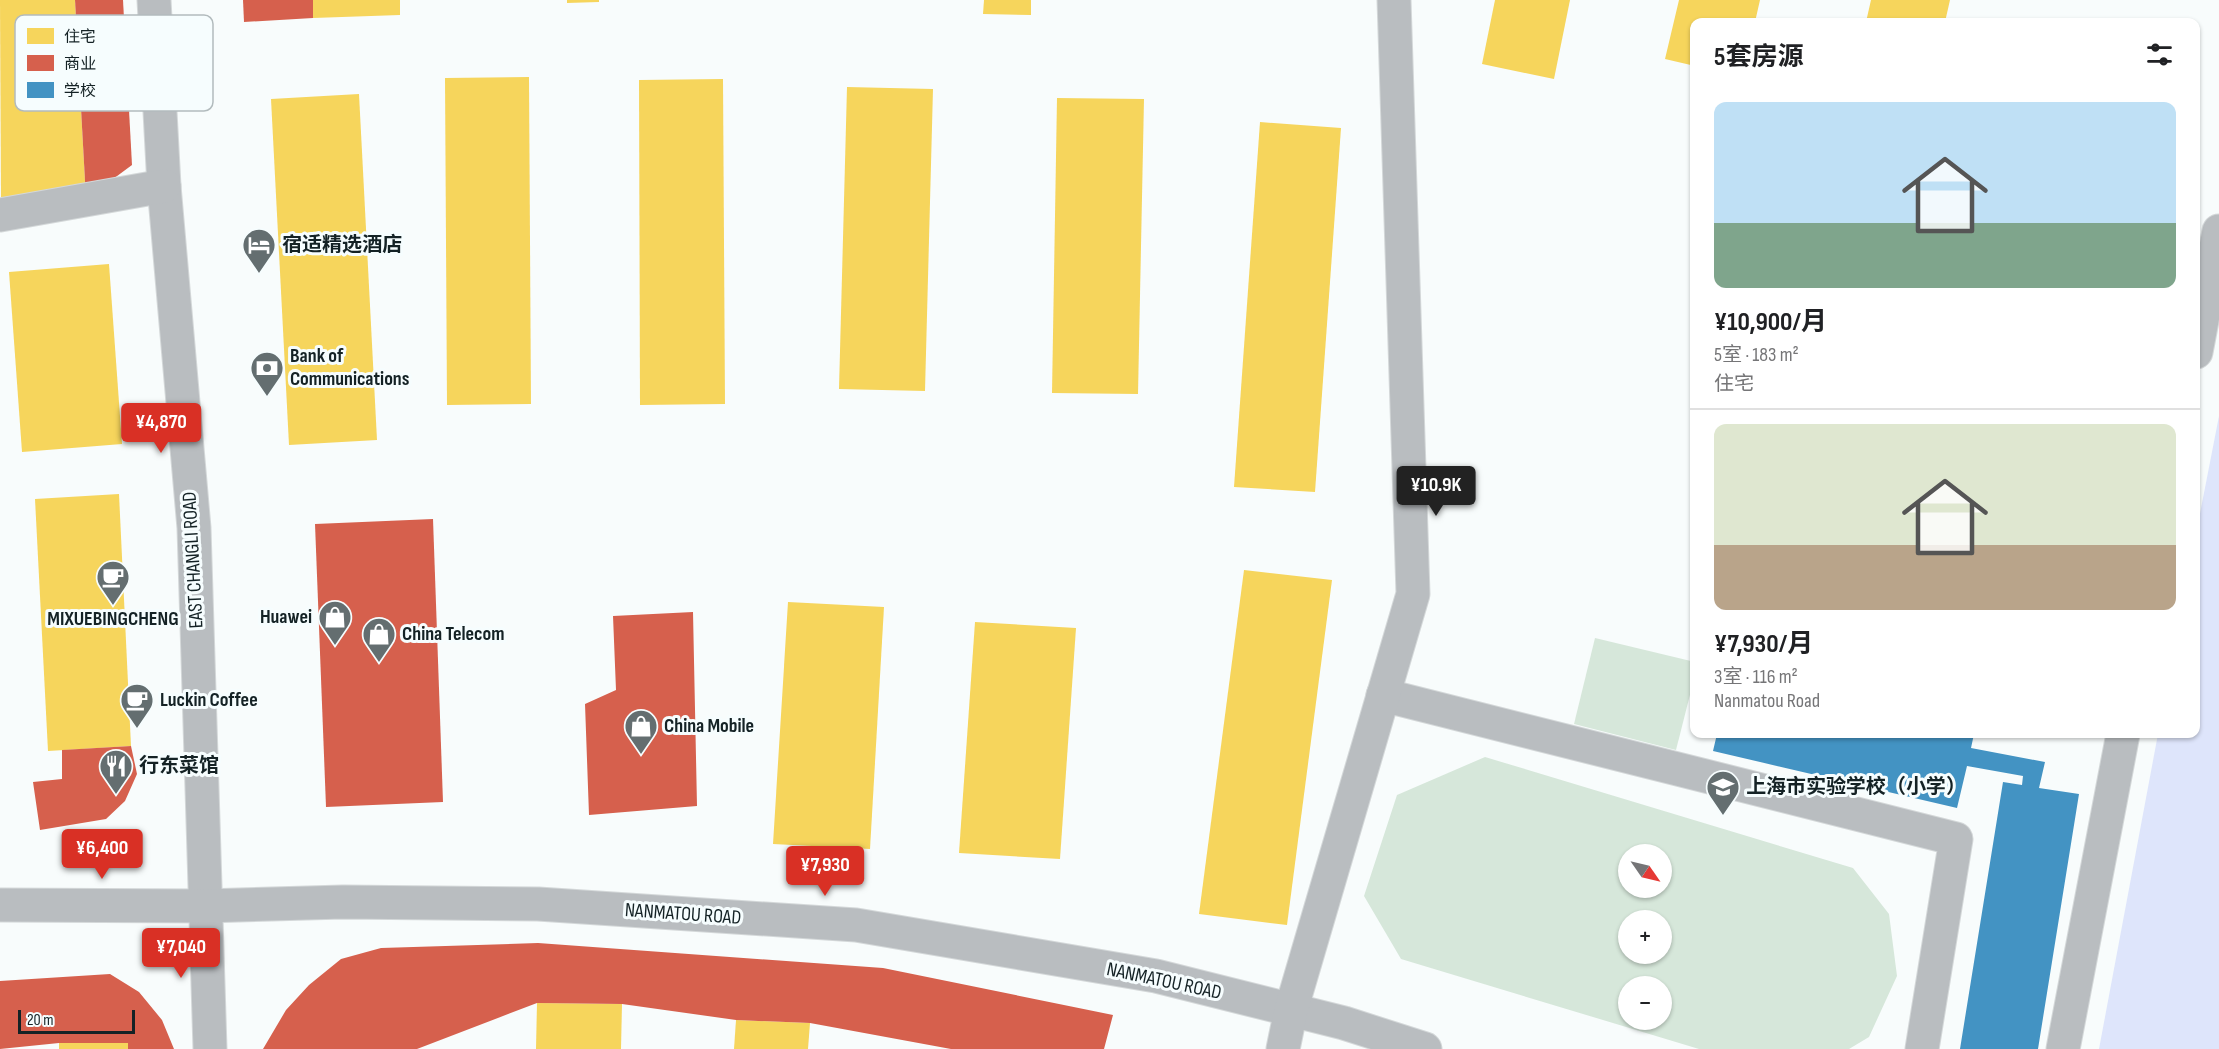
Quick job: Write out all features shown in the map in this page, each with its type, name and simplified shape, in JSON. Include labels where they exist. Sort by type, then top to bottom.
[{"type":"street","name":"EAST CHANGLI ROAD","points":[[154,0],[155,15]]},
{"type":"street","points":[[1283,1049],[1291,1010],[1413,594],[1394,0]]},
{"type":"street","name":"EAST CHANGLI ROAD","points":[[160,111],[164,186],[194,528],[210,1049]]},
{"type":"street","points":[[0,215],[164,186]]},
{"type":"street","points":[[2200,331],[2219,231]]},
{"type":"street","points":[[1383,695],[1956,839],[1922,1049]]},
{"type":"street","points":[[2063,1049],[2122,738]]},
{"type":"street","name":"NANMATOU ROAD","points":[[0,905],[204,906],[343,902],[538,904],[856,925],[1156,976],[1291,1010],[1425,1049]]},
{"type":"green space","points":[[1595,638],[1690,661],[1690,695],[1676,750],[1574,724]]},
{"type":"green space","points":[[1485,757],[1853,868],[1889,914],[1897,976],[1869,1037],[1849,1049],[1699,1049],[1636,1030],[1672,1030],[1672,976],[1618,976],[1618,1025],[1401,959],[1364,896],[1397,795]]},
{"type":"water","points":[[2219,416],[2219,1049],[2099,1049],[2157,738],[2200,738],[2200,513]]},
{"type":"building: 住宅","points":[[0,0],[75,0],[76,15],[15,15],[15,111],[81,111],[86,199],[1,204]]},
{"type":"building: 住宅","points":[[313,0],[400,0],[400,15],[313,18]]},
{"type":"building: 住宅","points":[[567,0],[599,0],[599,2],[567,3]]},
{"type":"building: 住宅","points":[[984,0],[1031,0],[1031,15],[983,14]]},
{"type":"building: 住宅","points":[[1495,0],[1570,0],[1554,79],[1482,64]]},
{"type":"building: 住宅","points":[[1679,0],[1760,0],[1756,18],[1690,18],[1690,65],[1665,59]]},
{"type":"building: 住宅","points":[[1871,0],[1950,0],[1946,18],[1867,18]]},
{"type":"building: 住宅","points":[[529,77],[531,404],[447,405],[445,78]]},
{"type":"building: 住宅","points":[[723,79],[725,404],[640,405],[639,80]]},
{"type":"building: 住宅","points":[[847,87],[933,89],[925,391],[839,389]]},
{"type":"building: 住宅","points":[[359,94],[377,440],[289,445],[271,99]]},
{"type":"building: 住宅","points":[[1057,98],[1144,99],[1138,394],[1052,393]]},
{"type":"building: 住宅","points":[[1260,122],[1341,128],[1315,492],[1234,487]]},
{"type":"building: 住宅","points":[[109,264],[122,444],[22,452],[9,272]]},
{"type":"building: 住宅","points":[[119,494],[131,746],[48,751],[35,499]]},
{"type":"building: 住宅","points":[[1244,570],[1332,580],[1287,925],[1199,914]]},
{"type":"building: 住宅","points":[[788,602],[884,607],[870,849],[773,844]]},
{"type":"building: 住宅","points":[[975,622],[1076,628],[1060,859],[959,853]]},
{"type":"building: 住宅","points":[[537,1003],[622,1004],[621,1049],[536,1049]]},
{"type":"building: 住宅","points":[[736,1020],[810,1023],[808,1049],[734,1049]]},
{"type":"building: 住宅","points":[[59,1043],[128,1043],[128,1049],[59,1049]]},
{"type":"building: 商业","points":[[75,0],[123,0],[124,15],[76,15]]},
{"type":"building: 商业","points":[[243,0],[313,0],[313,18],[244,22]]},
{"type":"building: 商业","points":[[81,111],[129,111],[132,165],[86,199]]},
{"type":"building: 商业","name":"China Telecom","points":[[433,519],[443,802],[326,807],[315,524]]},
{"type":"building: 商业","name":"China Mobile","points":[[693,612],[697,806],[589,815],[585,704],[616,690],[613,616]]},
{"type":"building: 商业","points":[[131,746],[137,774],[125,801],[106,819],[40,830],[33,782],[62,779],[62,750]]},
{"type":"building: 商业","points":[[538,943],[883,968],[1113,1015],[1104,1049],[951,1049],[810,1023],[736,1020],[622,1004],[537,1003],[417,1049],[263,1049],[286,1010],[309,985],[341,959],[381,948]]},
{"type":"building: 商业","points":[[110,974],[139,992],[162,1020],[174,1049],[128,1049],[128,1043],[59,1043],[0,1049],[0,981]]},
{"type":"building: 学校","points":[[1716,738],[1973,738],[1971,748],[2045,762],[2039,788],[2079,794],[2038,1049],[1960,1049],[2003,782],[2022,785],[2023,776],[1967,766],[1957,808],[1713,751]]},
{"type":"place","name":"宿适精选酒店","points":[[259,274]]},
{"type":"place","name":"Bank of Communications","points":[[267,397]]},
{"type":"place","name":"MIXUEBINGCHENG","points":[[113,606]]},
{"type":"place","name":"Huawei","points":[[335,646]]},
{"type":"place","name":"China Telecom","points":[[379,663]]},
{"type":"place","name":"Luckin Coffee","points":[[137,729]]},
{"type":"place","name":"China Mobile","points":[[641,755]]},
{"type":"place","name":"行东菜馆","points":[[116,795]]},
{"type":"place","name":"上海市实验学校（小学）","points":[[1723,816]]}]
